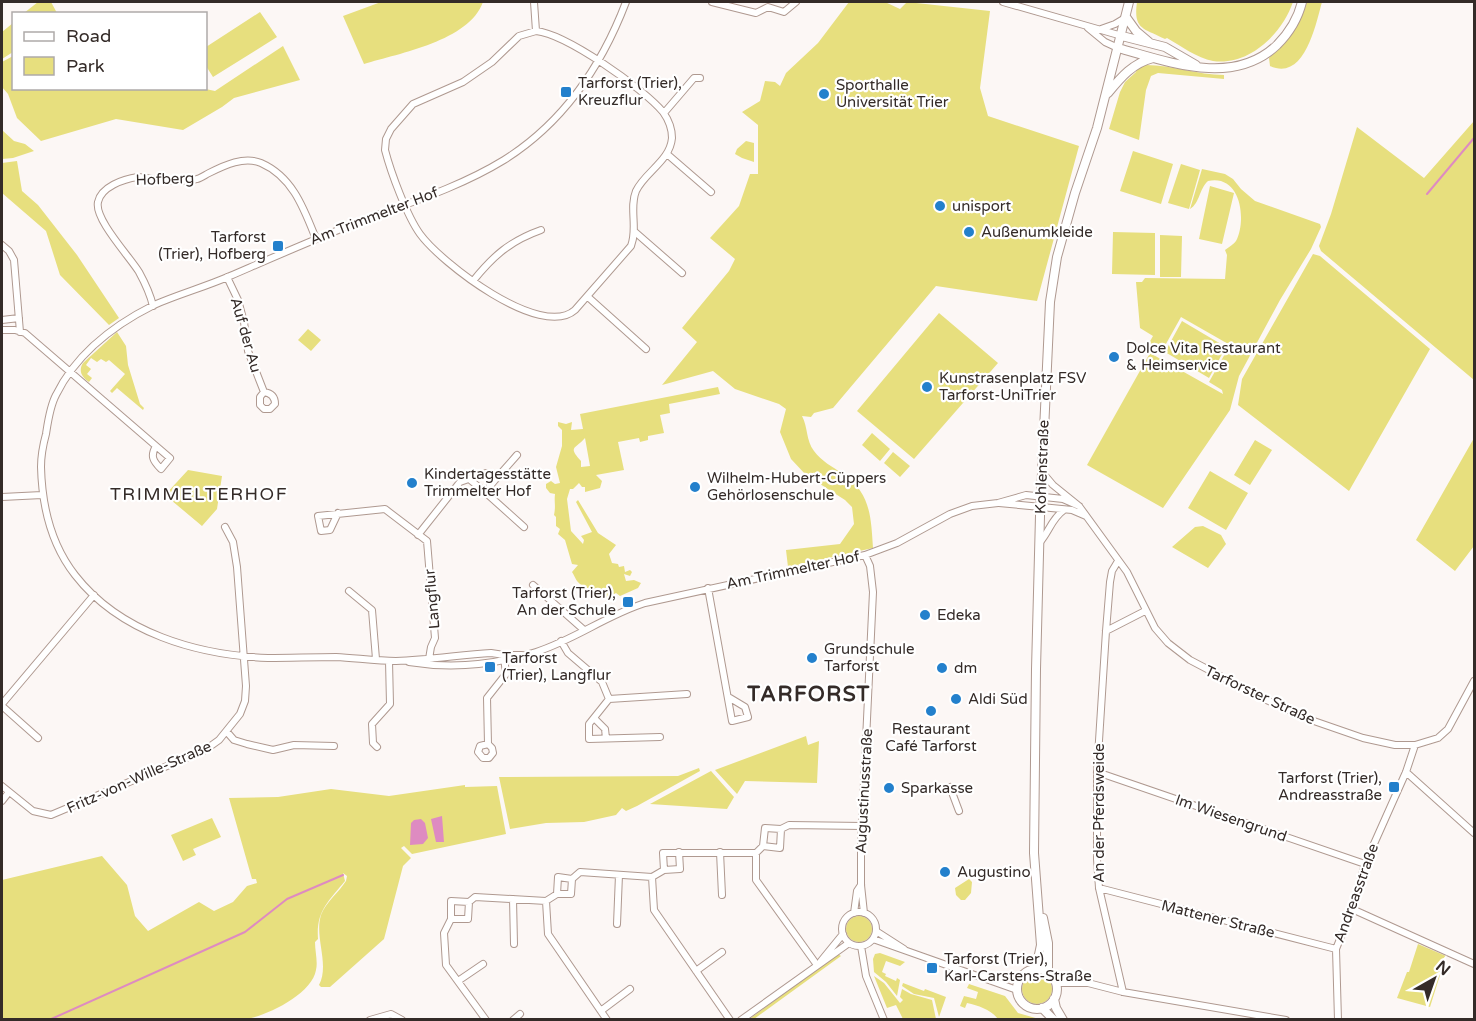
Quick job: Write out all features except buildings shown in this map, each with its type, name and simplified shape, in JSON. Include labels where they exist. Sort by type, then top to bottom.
[{"type":"main road","name":"Kohlenstraße","points":[[1033,969],[1041,945],[1034,853],[1040,506],[1050,302],[1058,257],[1106,95],[1129,2]]},
{"type":"main road","points":[[1118,48],[1188,66],[1232,68],[1248,64],[1263,56],[1287,33],[1302,2]]},
{"type":"main road","points":[[1126,17],[1138,34],[1152,44]]},
{"type":"main road","points":[[1122,36],[1168,48],[1199,67]]},
{"type":"main road","points":[[1106,95],[1131,68],[1153,58]]},
{"type":"main road","name":"Kohlenstraße","points":[[1039,906],[1046,928],[1048,972]]},
{"type":"main road","points":[[1054,999],[1042,1008],[1036,1009],[1025,1005],[1020,1000],[1017,990],[1020,978],[1033,969],[1048,972],[1056,983],[1054,999],[1063,1020]]},
{"type":"main road","points":[[1042,1008],[1054,1020]]},
{"type":"street","points":[[534,2],[536,31]]},
{"type":"street","name":"Am Trimmelter Hof","points":[[505,658],[491,653],[399,661],[243,656],[197,648],[151,634],[123,618],[94,595],[76,576],[57,546],[46,515],[42,495],[41,456],[54,397],[70,372],[94,344],[115,327],[153,306],[472,177],[516,151],[543,130],[563,109],[611,39],[626,2]]},
{"type":"street","points":[[712,2],[756,13],[768,7],[784,12],[796,2]]},
{"type":"street","points":[[1003,2],[1122,36]]},
{"type":"street","points":[[1101,29],[1126,17]]},
{"type":"street","points":[[1088,27],[1105,42],[1118,48]]},
{"type":"street","points":[[536,31],[552,34],[639,89],[664,113],[672,136],[667,154],[636,191],[635,232],[629,250],[570,315],[558,318],[541,316],[511,303],[473,281],[429,246],[414,226],[385,150],[386,139],[393,125],[413,104],[463,82],[492,62],[519,36],[536,31]]},
{"type":"street","points":[[664,113],[694,78],[700,78]]},
{"type":"street","points":[[667,154],[711,192]]},
{"type":"street","name":"Hofberg","points":[[153,306],[138,270],[99,215],[97,204],[103,191],[114,184],[138,177],[162,180],[198,179],[242,160],[260,163],[274,171],[299,197],[316,239]]},
{"type":"street","points":[[473,281],[500,251],[523,237],[541,230]]},
{"type":"street","points":[[635,232],[682,273]]},
{"type":"street","points":[[2,245],[14,260],[20,332]]},
{"type":"street","name":"Auf der Au","points":[[227,277],[238,300],[248,351],[264,392]]},
{"type":"street","points":[[588,297],[646,349]]},
{"type":"street","points":[[2,320],[19,318]]},
{"type":"street","points":[[2,330],[20,332],[156,446]]},
{"type":"street","points":[[485,492],[517,455]]},
{"type":"street","name":"Tarforster Straße","points":[[1042,472],[1087,516],[1127,572],[1145,611],[1155,628],[1168,643],[1190,660],[1262,698],[1311,720],[1363,738],[1395,745],[1415,745],[1438,738],[1448,729],[1474,681]]},
{"type":"street","points":[[418,535],[460,482],[486,473],[495,480]]},
{"type":"street","points":[[469,479],[524,527]]},
{"type":"street","points":[[2,496],[42,495]]},
{"type":"street","name":"Am Trimmelter Hof","points":[[399,661],[429,666],[488,664],[537,652],[623,610],[645,603],[865,555],[897,543],[972,506],[998,503],[1026,495],[1041,496]]},
{"type":"street","points":[[1041,496],[1063,499],[1079,506]]},
{"type":"street","name":"Am Trimmelter Hof","points":[[998,503],[1040,506]]},
{"type":"street","points":[[1040,506],[1087,516]]},
{"type":"street","name":"Langflur","points":[[338,513],[385,509],[426,541],[435,638],[430,647],[429,666]]},
{"type":"street","points":[[1039,542],[1046,535],[1054,519],[1066,510]]},
{"type":"street","points":[[225,527],[233,542],[237,567],[243,656]]},
{"type":"street","name":"Augustinusstraße","points":[[864,913],[861,885],[862,826],[873,592],[870,566],[865,555]]},
{"type":"street","name":"An der Pferdsweide","points":[[1118,561],[1112,571],[1110,582],[1106,631],[1097,772],[1097,859],[1099,888],[1123,992]]},
{"type":"street","points":[[533,585],[584,630]]},
{"type":"street","points":[[708,588],[729,698]]},
{"type":"street","points":[[349,591],[372,610],[375,659]]},
{"type":"street","points":[[38,738],[2,705],[94,595]]},
{"type":"street","points":[[1106,631],[1145,611]]},
{"type":"street","points":[[561,640],[568,653],[602,682],[609,699]]},
{"type":"street","name":"Fritz-von-Wille-Straße","points":[[2,786],[33,811],[46,815],[59,813],[205,750],[227,732],[243,708],[246,686],[243,656]]},
{"type":"street","points":[[488,744],[487,698],[506,674],[505,658]]},
{"type":"street","points":[[377,747],[373,743],[372,724],[390,704],[389,661]]},
{"type":"street","points":[[660,737],[589,739],[589,724],[609,699],[687,694]]},
{"type":"street","points":[[594,718],[605,729],[606,738]]},
{"type":"street","points":[[227,732],[234,740],[273,750],[294,745],[333,746]]},
{"type":"street","name":"Andreasstraße","points":[[1338,1020],[1336,949],[1352,909],[1365,864],[1406,772],[1415,745]]},
{"type":"street","name":"Im Wiesengrund","points":[[1097,772],[1365,864]]},
{"type":"street","points":[[1406,772],[1474,833]]},
{"type":"street","points":[[950,787],[959,811]]},
{"type":"street","points":[[2,801],[9,792]]},
{"type":"street","points":[[818,964],[756,880],[756,853],[763,846],[765,828],[781,829],[789,825],[862,826]]},
{"type":"street","points":[[763,846],[780,848],[781,829]]},
{"type":"street","points":[[486,1020],[446,965],[444,933],[451,918],[451,901],[469,902],[475,897],[546,901],[557,894],[571,894],[572,879],[580,872],[652,877],[664,870],[680,870],[679,852]]},
{"type":"street","points":[[720,852],[722,895]]},
{"type":"street","points":[[664,870],[663,853],[756,853]]},
{"type":"street","points":[[617,924],[619,875]]},
{"type":"street","points":[[557,894],[558,877],[572,879]]},
{"type":"street","points":[[652,877],[654,910],[730,1020]]},
{"type":"street","name":"Augustinusstraße","points":[[854,913],[857,891],[861,885]]},
{"type":"street","name":"Mattener Straße","points":[[1099,888],[1336,949]]},
{"type":"street","points":[[513,899],[514,944]]},
{"type":"street","points":[[546,901],[548,934],[607,1020]]},
{"type":"street","points":[[451,918],[468,919],[469,902]]},
{"type":"street","points":[[1352,909],[1474,964]]},
{"type":"street","points":[[854,913],[864,913],[875,923],[876,931],[873,939],[861,946],[849,942],[843,934],[843,925],[845,919],[854,913]]},
{"type":"street","points":[[876,931],[904,950]]},
{"type":"street","points":[[818,964],[843,934]]},
{"type":"street","points":[[873,939],[1017,990]]},
{"type":"street","points":[[741,1020],[849,942]]},
{"type":"street","points":[[861,946],[866,976],[884,1020]]},
{"type":"street","points":[[696,971],[722,952]]},
{"type":"street","points":[[458,981],[483,964]]},
{"type":"street","points":[[980,976],[1020,978]]},
{"type":"street","points":[[1056,983],[1088,984],[1286,1020]]},
{"type":"street","points":[[602,1010],[630,989]]},
{"type":"street","points":[[370,1020],[391,1014],[402,1020]]},
{"type":"street","points":[[513,1020],[520,1014]]},
{"type":"green space","points":[[38,2],[51,2],[56,12],[25,12]]},
{"type":"green space","points":[[381,2],[483,2],[464,27],[449,36],[414,50],[364,64],[343,16]]},
{"type":"green space","name":"unisport","points":[[849,2],[885,2],[900,9],[907,2],[990,11],[980,88],[988,116],[1079,146],[1037,301],[936,286],[833,408],[814,413],[811,417],[802,416],[810,443],[817,455],[852,481],[864,498],[870,516],[873,548],[788,567],[786,550],[840,544],[854,524],[852,507],[806,475],[791,459],[780,432],[786,409],[779,404],[735,389],[713,371],[662,385],[697,342],[682,328],[729,271],[735,259],[710,238],[739,206],[750,174],[758,174],[758,125],[742,112],[760,101],[765,81],[775,82],[780,86],[786,73],[818,43]]},
{"type":"green space","points":[[1137,2],[1293,2],[1281,25],[1262,45],[1239,58],[1213,61],[1142,27],[1137,18]]},
{"type":"green space","points":[[1307,2],[1322,2],[1307,48],[1292,66],[1282,69],[1270,66],[1269,58],[1292,33],[1301,19]]},
{"type":"green space","points":[[260,12],[277,37],[213,77],[207,68],[207,46]]},
{"type":"green space","points":[[12,24],[12,53],[2,59],[2,32]]},
{"type":"green space","points":[[283,46],[300,80],[234,98],[183,130],[116,119],[41,141],[17,118],[8,94],[2,87],[2,62],[12,57],[12,90],[215,91]]},
{"type":"green space","points":[[1146,65],[1224,75],[1224,79],[1158,73],[1151,76],[1146,90],[1139,140],[1109,129],[1125,82],[1136,72],[1137,68]]},
{"type":"green space","points":[[1474,121],[1474,380],[1321,251],[1319,246],[1357,127],[1424,178]]},
{"type":"green space","points":[[2,130],[14,141],[25,144],[34,151],[2,159]]},
{"type":"green space","points":[[746,141],[754,143],[754,162],[735,154]]},
{"type":"green space","points":[[1133,151],[1173,164],[1161,204],[1120,191]]},
{"type":"green space","points":[[17,161],[22,191],[38,205],[77,255],[119,318],[109,325],[60,275],[46,231],[2,193],[2,163]]},
{"type":"green space","points":[[1181,164],[1200,170],[1189,209],[1168,203]]},
{"type":"green space","points":[[1202,169],[1225,174],[1255,201],[1320,224],[1321,227],[1311,249],[1280,300],[1239,376],[1230,410],[1163,508],[1087,465],[1150,353],[1223,394],[1222,390],[1209,382],[1230,345],[1181,317],[1162,351],[1156,348],[1145,350],[1153,336],[1140,328],[1136,282],[1142,282],[1145,278],[1225,279],[1227,255],[1225,250],[1235,242],[1241,222],[1241,211],[1234,191],[1228,184],[1219,181],[1208,181],[1196,203],[1190,209]]},
{"type":"green space","points":[[1210,186],[1234,193],[1222,244],[1199,239]]},
{"type":"green space","points":[[1113,232],[1155,233],[1155,275],[1112,274]]},
{"type":"green space","points":[[1160,235],[1182,236],[1181,277],[1160,277]]},
{"type":"green space","points":[[1313,254],[1320,256],[1430,349],[1349,491],[1238,405],[1242,379]]},
{"type":"green space","name":"Kunstrasenplatz FSV Tarforst-UniTrier","points":[[939,313],[998,363],[914,459],[857,411]]},
{"type":"green space","points":[[1182,321],[1226,347],[1209,378],[1165,352]]},
{"type":"green space","points":[[308,329],[321,340],[311,351],[298,340]]},
{"type":"green space","points":[[117,332],[126,346],[128,365],[143,410],[117,388],[112,393],[110,391],[125,374],[109,360],[106,362],[101,359],[97,362],[91,358],[86,365],[91,369],[87,374],[92,378],[89,382],[82,374],[83,363]]},
{"type":"green space","points":[[718,387],[720,394],[669,404],[670,413],[660,415],[664,433],[648,436],[648,440],[640,442],[639,438],[618,442],[624,470],[596,475],[602,481],[600,488],[585,492],[585,487],[579,483],[570,489],[567,499],[571,531],[583,544],[584,540],[581,536],[592,532],[576,502],[578,500],[598,533],[616,545],[609,554],[612,563],[618,564],[619,567],[624,566],[625,572],[630,570],[632,572],[630,576],[624,574],[626,581],[634,580],[641,583],[638,588],[620,596],[616,593],[607,598],[579,584],[572,572],[578,565],[572,564],[565,540],[558,534],[560,529],[556,526],[554,515],[555,494],[550,493],[546,488],[546,484],[551,481],[555,484],[560,483],[556,467],[562,446],[562,430],[558,422],[566,424],[572,422],[571,430],[583,429],[580,414]],"holes":[[[585,438],[590,466],[581,467],[581,461],[574,453],[574,448]]]},
{"type":"green space","points":[[872,433],[890,449],[880,461],[862,445]]},
{"type":"green space","points":[[1474,438],[1474,546],[1455,571],[1416,540]]},
{"type":"green space","points":[[1255,440],[1272,450],[1250,485],[1234,475]]},
{"type":"green space","points":[[893,452],[910,466],[900,477],[884,463]]},
{"type":"green space","points":[[188,470],[222,476],[217,509],[202,526],[165,495]]},
{"type":"green space","points":[[1210,471],[1248,493],[1226,530],[1188,508]]},
{"type":"green space","points":[[1203,526],[1221,535],[1226,544],[1208,568],[1172,547],[1195,527]]},
{"type":"green space","points":[[806,736],[808,745],[819,741],[817,783],[745,781],[737,794],[715,770]]},
{"type":"green space","points":[[699,768],[700,771],[637,806],[626,811],[622,808],[616,815],[584,822],[546,823],[510,829],[499,777],[678,776]]},
{"type":"green space","points":[[711,771],[734,797],[727,809],[650,804]]},
{"type":"green space","points":[[465,785],[465,787],[497,786],[506,834],[412,854],[404,846],[401,848],[411,858],[403,866],[384,939],[330,987],[319,985],[323,959],[319,923],[326,906],[346,881],[347,876],[343,873],[345,881],[324,907],[321,914],[319,921],[318,939],[315,942],[317,967],[313,979],[298,995],[266,1013],[247,1019],[2,1019],[2,880],[102,856],[127,885],[135,916],[148,931],[199,902],[214,911],[233,902],[247,886],[257,883],[256,879],[252,879],[229,798],[278,797],[331,789],[389,796]]},
{"type":"green space","points":[[212,818],[221,837],[193,849],[196,855],[183,861],[171,835]]},
{"type":"green space","points":[[969,879],[972,882],[971,893],[965,900],[961,900],[956,895],[955,888]]},
{"type":"green space","points":[[859,916],[868,920],[872,929],[868,938],[859,942],[850,938],[846,929],[850,920]]},
{"type":"green space","points":[[1418,944],[1446,956],[1430,1007],[1397,998]]},
{"type":"green space","points":[[880,953],[905,962],[900,966],[886,961],[882,972],[896,981],[897,978],[900,980],[897,996],[874,972],[873,959],[875,954]]},
{"type":"green space","points":[[838,954],[841,956],[754,1019],[748,1020]]},
{"type":"green space","points":[[1037,974],[1048,978],[1052,989],[1048,1000],[1037,1004],[1026,1000],[1022,989],[1026,978]]},
{"type":"green space","points":[[874,976],[884,983],[900,1003],[903,1000],[900,997],[902,989],[932,1000],[936,1019],[903,1019],[896,1005],[887,1008]]},
{"type":"green space","points":[[903,983],[946,997],[939,1017],[934,998],[914,994],[902,986]]},
{"type":"green space","points":[[969,984],[1005,996],[1018,1013],[1039,1019],[998,1019],[980,1007],[967,1003],[965,1008],[960,1006],[964,996],[976,999],[978,992],[967,988]]},
{"type":"shaded area","points":[[442,816],[444,842],[436,842],[431,819]]},
{"type":"shaded area","points":[[421,819],[425,823],[428,838],[423,844],[410,845],[411,823]]},
{"type":"waterway","points":[[1427,194],[1474,138]]},
{"type":"waterway","points":[[49,1020],[245,932],[287,899],[343,875]]},
{"type":"place","name":"Tarforst (Trier), Kreuzflur","points":[[566,92]]},
{"type":"place","name":"Sporthalle Universität Trier","points":[[824,94]]},
{"type":"place","name":"unisport","points":[[940,206]]},
{"type":"place","name":"Außenumkleide","points":[[969,232]]},
{"type":"place","name":"Tarforst (Trier), Hofberg","points":[[278,246]]},
{"type":"place","name":"Dolce Vita Restaurant & Heimservice","points":[[1114,357]]},
{"type":"place","name":"Kunstrasenplatz FSV Tarforst-UniTrier","points":[[927,387]]},
{"type":"place","name":"Kindertagesstätte Trimmelter Hof","points":[[412,483]]},
{"type":"place","name":"Wilhelm-Hubert-Cüppers Gehörlosenschule","points":[[695,487]]},
{"type":"place","name":"Tarforst (Trier), An der Schule","points":[[628,602]]},
{"type":"place","name":"Edeka","points":[[925,615]]},
{"type":"place","name":"Grundschule Tarforst","points":[[812,658]]},
{"type":"place","name":"Tarforst (Trier), Langflur","points":[[490,667]]},
{"type":"place","name":"dm","points":[[942,668]]},
{"type":"place","name":"Aldi Süd","points":[[956,699]]},
{"type":"place","name":"Restaurant Café Tarforst","points":[[931,711]]},
{"type":"place","name":"Tarforst (Trier), Andreasstraße","points":[[1394,787]]},
{"type":"place","name":"Sparkasse","points":[[889,788]]},
{"type":"place","name":"Augustino","points":[[945,872]]},
{"type":"place","name":"Tarforst (Trier), Karl-Carstens-Straße","points":[[932,968]]},
{"type":"district","name":"TRIMMELTERHOF","points":[[199,494]]},
{"type":"district","name":"TARFORST","points":[[809,694]]}]
